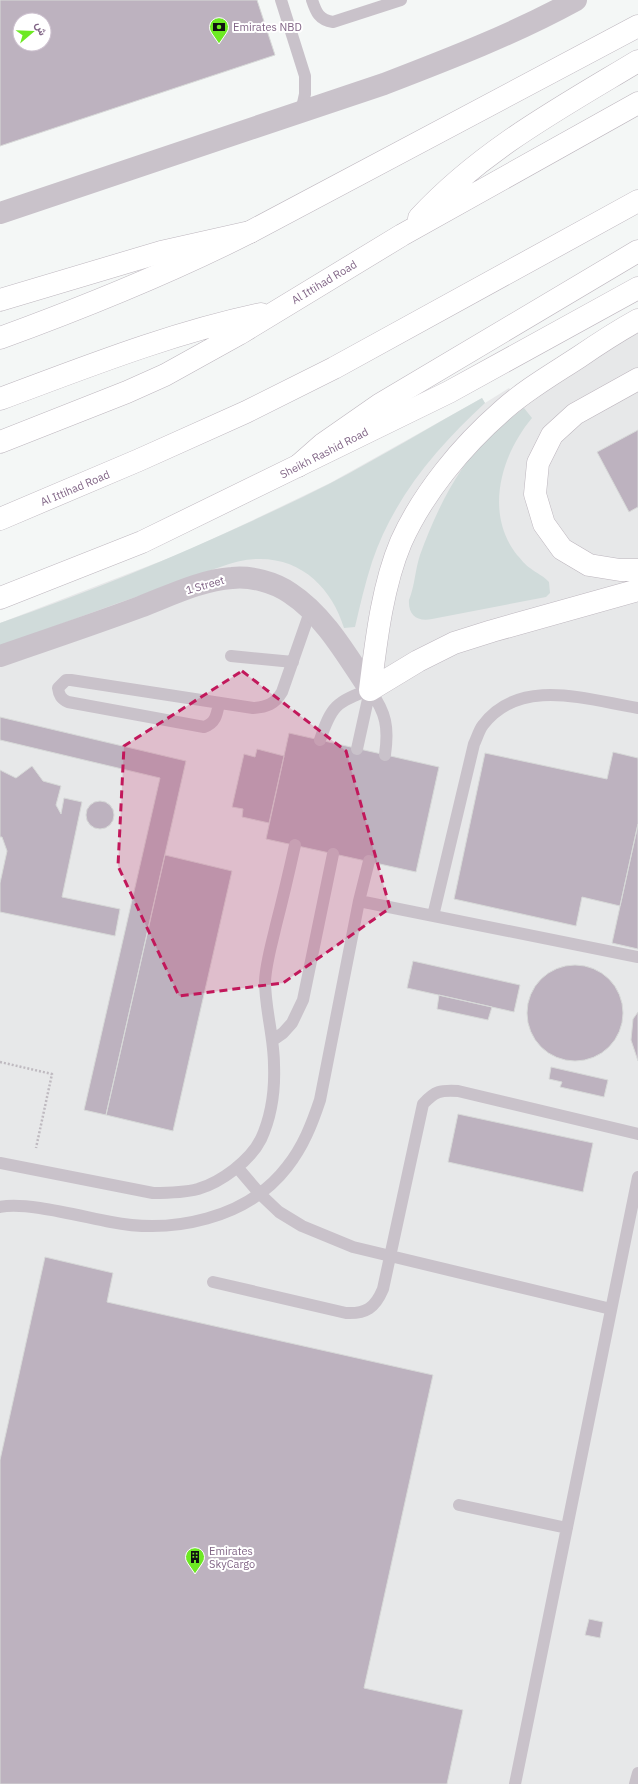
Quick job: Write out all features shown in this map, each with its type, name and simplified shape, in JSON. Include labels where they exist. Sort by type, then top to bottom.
[{"type":"main road","points":[[0,338],[58,317],[202,256],[638,26]]},
{"type":"main road","points":[[402,235],[450,186],[486,157],[523,130],[638,61]]},
{"type":"main road","name":"Al Ittihad Road","points":[[0,442],[127,392],[165,375],[233,338],[402,235],[638,103]]},
{"type":"main road","name":"Al Ittihad Road","points":[[0,518],[52,498],[246,412],[341,365],[638,201]]},
{"type":"main road","points":[[0,300],[161,252],[250,232]]},
{"type":"main road","points":[[298,466],[323,444],[378,405],[638,251]]},
{"type":"main road","name":"Sheikh Rashid Road","points":[[0,598],[142,542],[449,392],[638,288]]},
{"type":"main road","points":[[0,399],[154,342],[194,330],[274,312]]},
{"type":"main road","points":[[370,690],[379,620],[389,581],[401,542],[428,494],[462,449],[502,410],[547,378],[638,320]]},
{"type":"main road","points":[[638,379],[575,414],[552,435],[538,463],[535,494],[544,524],[562,549],[589,565],[620,570],[638,570]]},
{"type":"main road","points":[[370,690],[418,661],[454,643],[638,590]]},
{"type":"street","points":[[0,213],[301,112],[443,62],[502,37],[576,0]]},
{"type":"street","name":"1 Street","points":[[0,656],[204,584],[232,578],[262,580],[289,592],[311,609],[333,635],[370,690]]},
{"type":"lane","points":[[281,0],[305,76],[305,94],[301,112]]},
{"type":"lane","points":[[312,0],[320,17],[326,21],[333,22],[400,0]]},
{"type":"lane","points":[[219,703],[213,722],[204,727],[68,702],[62,699],[58,688],[66,680],[71,680],[253,708],[270,706],[277,700],[282,692],[311,609]]},
{"type":"lane","points":[[231,656],[293,662]]},
{"type":"lane","points":[[320,740],[331,712],[340,702],[370,690]]},
{"type":"lane","points":[[357,748],[370,690]]},
{"type":"lane","points":[[370,690],[384,714],[387,728],[385,755]]},
{"type":"lane","points":[[433,916],[474,744],[482,726],[496,710],[515,700],[537,695],[559,694],[638,708]]},
{"type":"lane","points":[[0,1163],[153,1193],[174,1193],[198,1189],[218,1180],[237,1167],[249,1156],[260,1140],[268,1121],[273,1089],[273,1040],[266,998],[267,964],[295,845]]},
{"type":"lane","points":[[273,1040],[283,1033],[292,1022],[303,1000],[333,854]]},
{"type":"lane","points":[[0,1207],[25,1206],[113,1223],[170,1226],[220,1215],[242,1206],[260,1194],[287,1168],[301,1147],[312,1126],[320,1100],[359,901],[369,862]]},
{"type":"lane","points":[[359,901],[638,957]]},
{"type":"lane","points":[[213,1282],[346,1313],[358,1314],[370,1309],[378,1301],[383,1289],[423,1104],[432,1094],[444,1090],[458,1091],[638,1134]]},
{"type":"lane","points":[[237,1167],[260,1194],[279,1212],[302,1226],[353,1247],[611,1309]]},
{"type":"lane","points":[[515,1784],[638,1177]]},
{"type":"lane","points":[[459,1505],[567,1528]]},
{"type":"lane","points":[[636,1784],[638,1772]]},
{"type":"path","points":[[0,1062],[52,1074],[32,1170]]},
{"type":"highlighted area","points":[[242,671],[346,751],[390,908],[283,983],[179,996],[118,866],[124,746]]},
{"type":"shaded area","points":[[638,333],[638,1784],[0,1784],[0,623],[182,553],[251,521],[330,483],[482,398],[485,403],[509,388],[524,408],[567,376]]},
{"type":"shaded area","points":[[482,398],[485,403],[450,438],[418,475],[392,517],[372,562],[355,627],[344,628],[339,613],[332,600],[323,588],[300,569],[287,563],[256,559],[220,567],[0,646],[0,623],[125,576],[249,523],[348,474]]},
{"type":"shaded area","points":[[524,408],[532,418],[512,449],[505,467],[500,485],[499,503],[501,521],[507,539],[517,555],[528,567],[549,582],[550,593],[546,597],[427,620],[414,616],[410,610],[409,600],[413,589],[420,555],[433,522],[449,489],[480,445],[504,423]]},
{"type":"building","points":[[0,0],[257,0],[275,55],[0,146]]},
{"type":"building","points":[[638,430],[638,507],[629,512],[597,452]]},
{"type":"building","points":[[0,717],[186,761],[106,1115],[84,1110],[160,778],[0,740]]},
{"type":"building","points":[[289,733],[439,767],[416,872],[266,839]]},
{"type":"building","points":[[257,749],[284,756],[269,823],[242,817],[243,809],[232,807],[244,754],[255,757]]},
{"type":"building","points":[[613,752],[638,758],[638,824],[620,906],[582,897],[576,926],[454,899],[485,753],[607,779]]},
{"type":"building","points":[[32,766],[43,781],[61,786],[56,805],[61,814],[64,798],[82,802],[62,897],[120,909],[115,936],[0,912],[0,883],[7,851],[2,837],[0,837],[0,770],[16,778]]},
{"type":"building","points":[[100,801],[110,805],[114,815],[110,825],[100,829],[90,825],[86,815],[90,805]]},
{"type":"building","points":[[638,824],[638,949],[612,943]]},
{"type":"building","points":[[165,855],[232,871],[173,1131],[106,1115]]},
{"type":"building","points":[[413,961],[520,985],[514,1012],[407,988]]},
{"type":"building","points":[[575,965],[593,969],[609,979],[619,995],[623,1013],[619,1031],[609,1047],[593,1057],[575,1061],[557,1057],[541,1047],[531,1031],[527,1013],[531,995],[541,979],[557,969]]},
{"type":"building","points":[[439,995],[492,1007],[488,1020],[437,1009]]},
{"type":"building","points":[[638,1012],[638,1061],[631,1040],[633,1019]]},
{"type":"building","points":[[551,1067],[608,1080],[604,1097],[560,1087],[562,1082],[549,1079]]},
{"type":"building","points":[[458,1114],[593,1143],[583,1192],[448,1162]]},
{"type":"building","name":"Emirates SkyCargo","points":[[45,1257],[113,1273],[107,1302],[433,1375],[364,1688],[463,1710],[447,1784],[0,1784],[0,1460]]},
{"type":"building","points":[[589,1619],[603,1622],[600,1638],[585,1635]]},
{"type":"place","name":"Emirates NBD","points":[[219,44]]},
{"type":"place","name":"Emirates SkyCargo","points":[[195,1574]]}]
